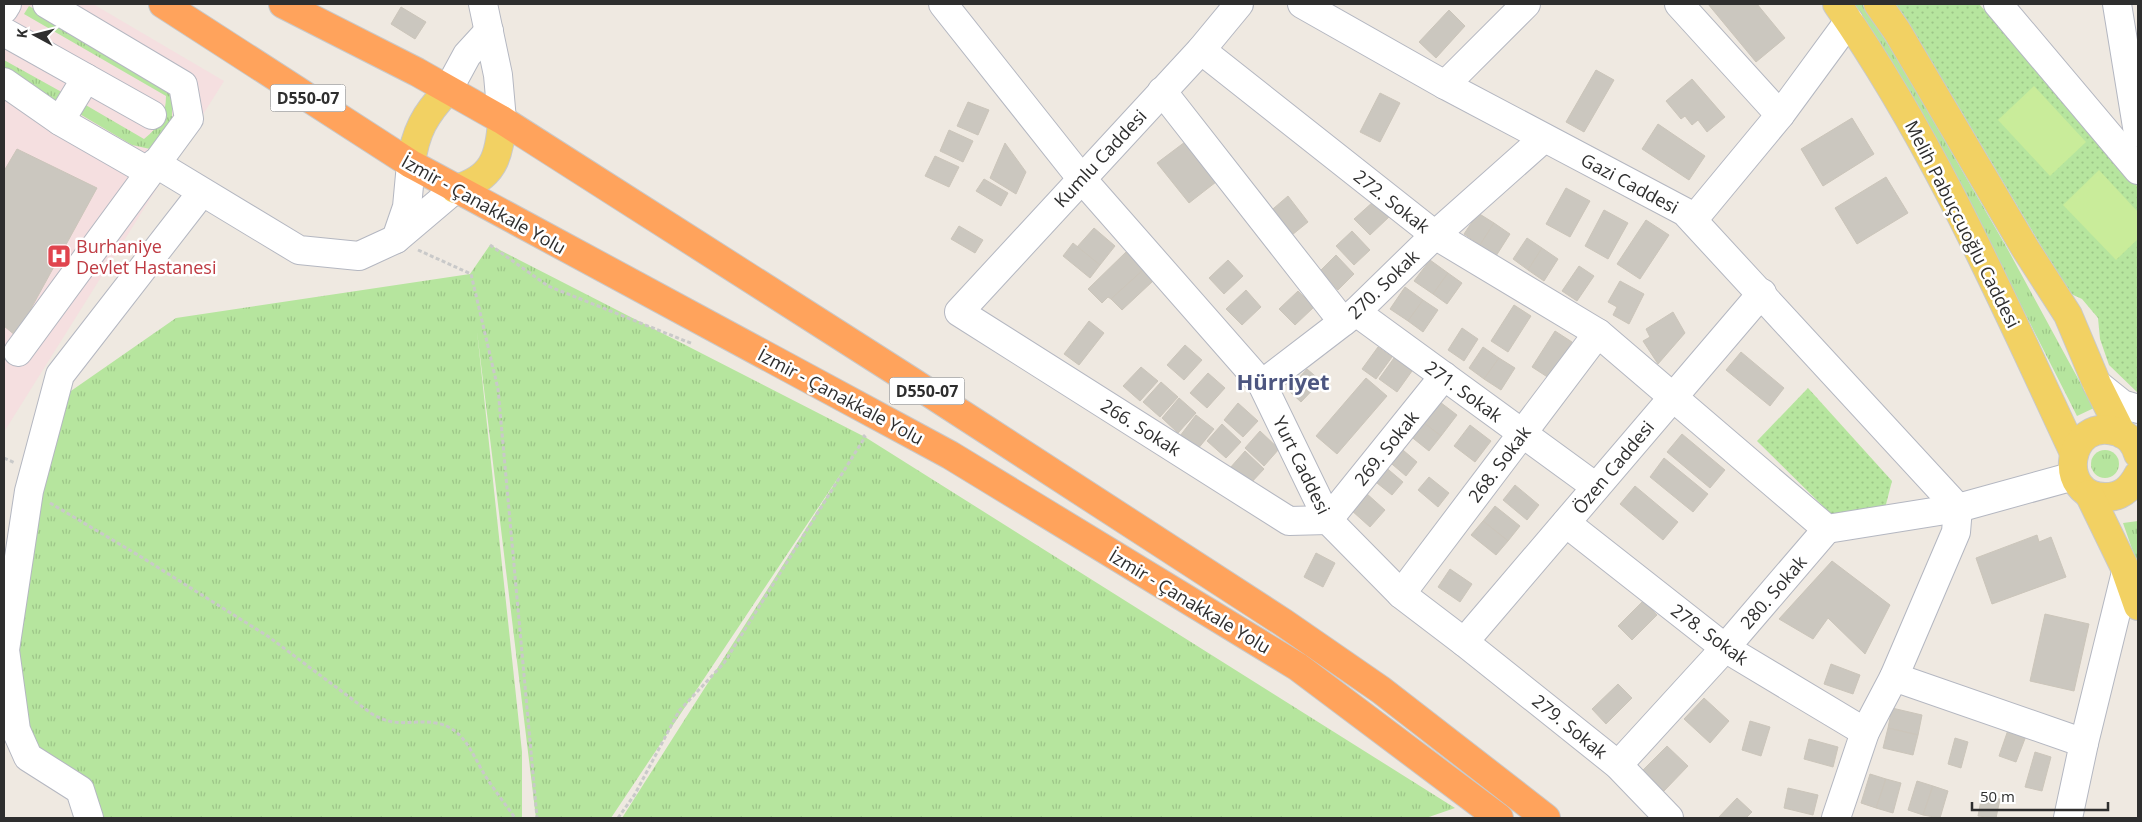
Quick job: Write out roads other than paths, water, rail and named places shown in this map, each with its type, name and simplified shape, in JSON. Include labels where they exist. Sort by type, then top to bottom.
[{"type":"highway","name":"İzmir - Çanakkale Yolu","points":[[163,4],[411,164],[454,189],[950,455],[1298,667],[1499,818]]},
{"type":"highway","name":"İzmir - Çanakkale Yolu","points":[[283,4],[417,72],[502,120],[911,381],[1284,623],[1381,690],[1546,818]]},
{"type":"main road","name":"Melih Pabuçcuoğlu Caddesi","points":[[1878,4],[1897,31],[2010,223],[2068,315],[2097,384],[2133,441]]},
{"type":"main road","name":"Melih Pabuçcuoğlu Caddesi","points":[[1843,12],[1904,108],[1954,200],[2079,474],[2126,572],[2138,606]]},
{"type":"main road","points":[[411,164],[414,144],[422,121],[448,90]]},
{"type":"main road","points":[[454,189],[474,182],[492,167],[500,145],[502,120]]},
{"type":"main road","points":[[2133,441],[2111,430],[2099,430],[2088,434],[2079,442],[2079,474],[2101,497],[2113,497],[2124,493],[2138,475]]},
{"type":"street","points":[[4,9],[7,4]]},
{"type":"street","points":[[18,352],[189,119],[183,85],[47,4]]},
{"type":"street","points":[[484,4],[498,75],[502,120]]},
{"type":"street","name":"Yurt Caddesi","points":[[943,4],[1081,178],[1262,384],[1328,520],[1401,594],[1464,642]]},
{"type":"street","name":"Kumlu Caddesi","points":[[959,312],[1201,50],[1239,4]]},
{"type":"street","name":"Gazi Caddesi","points":[[1302,4],[1445,85],[1685,212],[1762,293],[1958,508]]},
{"type":"street","points":[[1445,85],[1526,4]]},
{"type":"street","points":[[1679,4],[1780,115]]},
{"type":"street","points":[[1998,4],[2138,170]]},
{"type":"street","points":[[2117,4],[2134,84],[2138,133]]},
{"type":"street","points":[[1694,220],[1780,115],[1843,12]]},
{"type":"street","points":[[448,90],[467,55],[489,31]]},
{"type":"street","points":[[4,32],[152,115]]},
{"type":"street","name":"272. Sokak","points":[[1201,50],[1435,235],[1598,334],[1827,529]]},
{"type":"street","points":[[60,121],[86,78]]},
{"type":"street","points":[[4,82],[60,121],[202,192],[298,250],[359,256],[396,239],[454,189]]},
{"type":"street","name":"271. Sokak","points":[[1162,91],[1349,317],[1444,376],[1596,487]]},
{"type":"street","name":"270. Sokak","points":[[1262,384],[1349,317],[1435,235],[1544,138]]},
{"type":"street","points":[[396,239],[407,207],[411,164]]},
{"type":"street","points":[[89,818],[80,790],[28,757],[16,730],[5,650],[29,491],[60,375],[202,192]]},
{"type":"street","name":"Özen Caddesi","points":[[1464,642],[1762,293]]},
{"type":"street","name":"266. Sokak","points":[[959,312],[1289,521],[1328,520]]},
{"type":"street","name":"268. Sokak","points":[[1401,594],[1598,334]]},
{"type":"street","name":"269. Sokak","points":[[1328,520],[1444,376]]},
{"type":"street","points":[[2097,384],[2122,404],[2138,409]]},
{"type":"street","points":[[1827,529],[1958,508],[2079,474]]},
{"type":"street","points":[[1836,818],[1864,732],[1894,677],[1956,532],[1958,508]]},
{"type":"street","name":"278. Sokak","points":[[1566,523],[1725,648],[1864,732]]},
{"type":"street","name":"280. Sokak","points":[[1618,765],[1725,648],[1827,529]]},
{"type":"street","points":[[2068,818],[2084,742],[2126,572]]},
{"type":"street","name":"279. Sokak","points":[[1464,642],[1618,765],[1669,818]]},
{"type":"street","points":[[1894,677],[2084,742]]},
{"type":"place","name":"Burhaniye Devlet Hastanesi","points":[[59,256]]},
{"type":"district","name":"Hürriyet","points":[[1283,381]]}]
